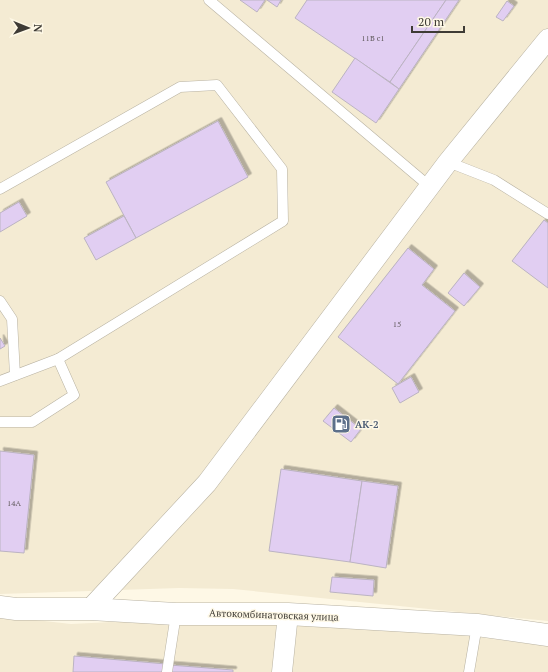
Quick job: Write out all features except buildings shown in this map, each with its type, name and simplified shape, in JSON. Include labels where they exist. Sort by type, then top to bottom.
[{"type":"street","points":[[90,609],[208,483],[448,162],[548,39]]},
{"type":"street","name":"Автокомбинатовская улица","points":[[0,607],[16,609],[90,609],[176,614],[288,614],[477,625],[548,635]]},
{"type":"street","points":[[282,672],[288,614]]},
{"type":"lane","points":[[209,0],[430,186]]},
{"type":"lane","points":[[0,189],[180,87],[217,85],[282,169],[283,221],[58,359],[0,381]]},
{"type":"lane","points":[[448,162],[494,180],[548,214]]},
{"type":"lane","points":[[0,301],[12,319],[15,375]]},
{"type":"lane","points":[[0,422],[32,422],[74,395],[58,359]]},
{"type":"lane","points":[[167,672],[176,614]]},
{"type":"lane","points":[[469,672],[477,625]]},
{"type":"shaded area","points":[[0,0],[548,0],[548,621],[233,589],[179,588],[0,594]]},
{"type":"shaded area","points":[[237,612],[430,631],[548,646],[548,672],[0,672],[0,616],[71,624],[132,621]]},
{"type":"place","name":"АК-2","points":[[341,424]]}]
